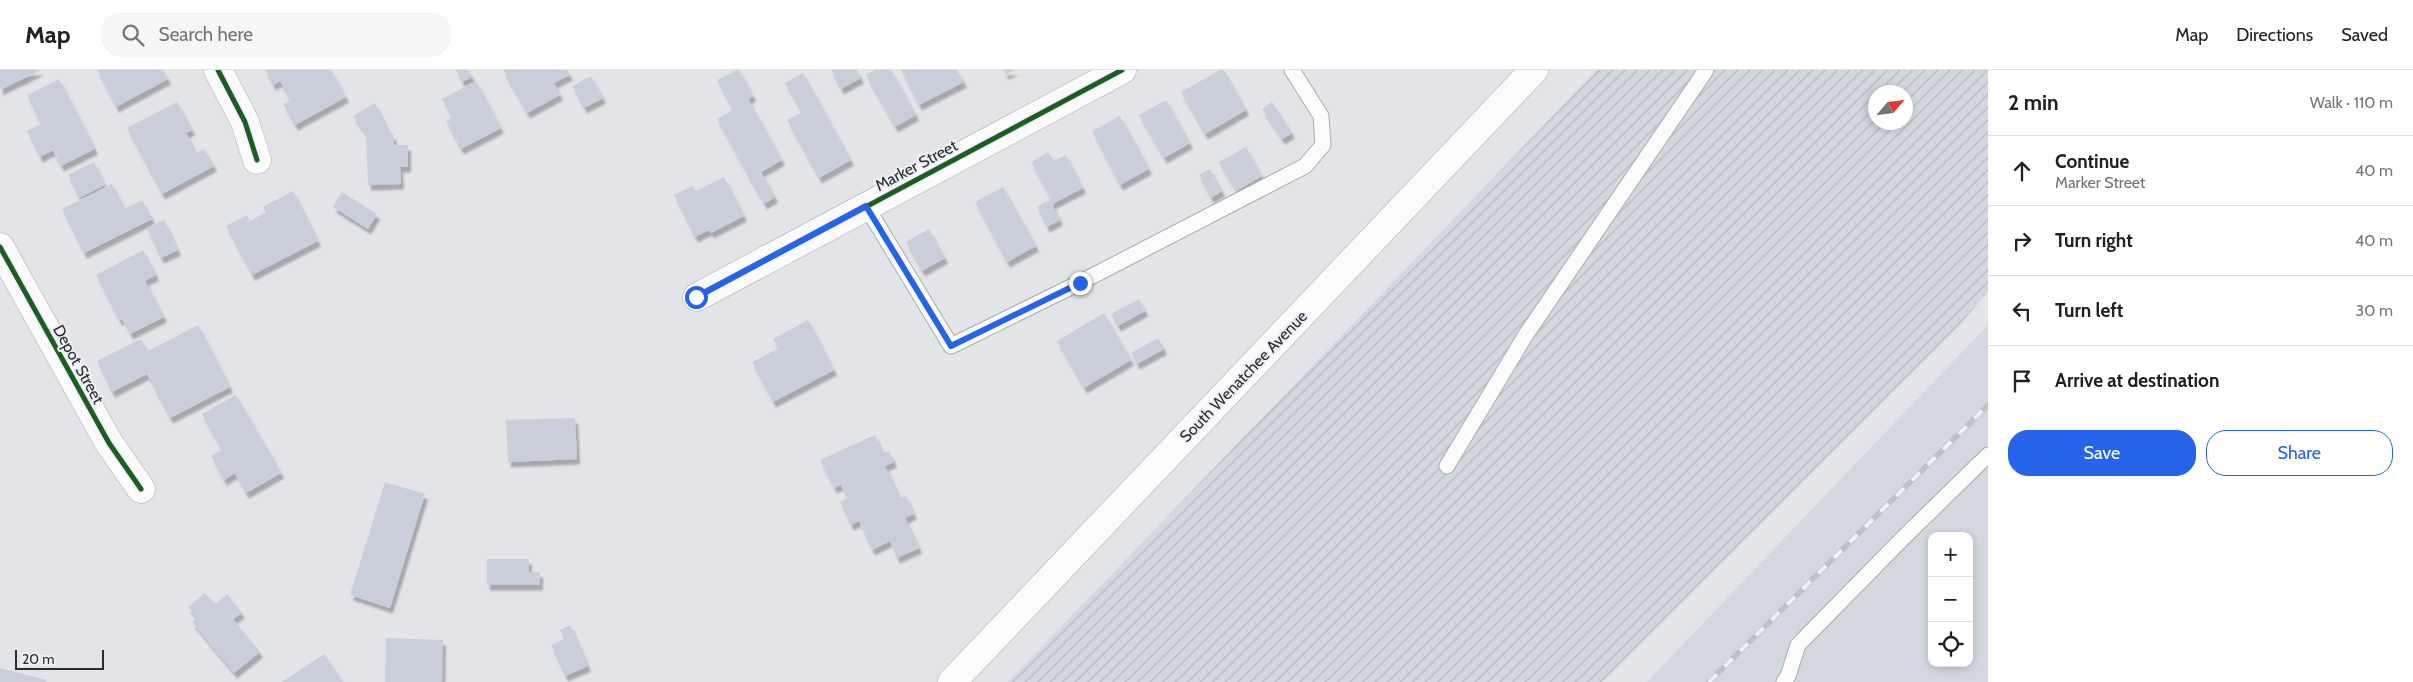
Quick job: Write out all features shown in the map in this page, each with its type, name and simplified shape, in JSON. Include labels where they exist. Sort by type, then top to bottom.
[{"type":"street","points":[[218,70],[246,122],[257,160]]},
{"type":"street","name":"Marker Street","points":[[696,297],[1122,70]]},
{"type":"street","name":"South Wenatchee Avenue","points":[[952,682],[1534,70]]},
{"type":"street","name":"Depot Street","points":[[0,247],[109,443],[141,489]]},
{"type":"lane","points":[[866,206],[951,346],[1080,283],[1305,166],[1324,145],[1321,116],[1292,70]]},
{"type":"lane","points":[[1447,466],[1525,336],[1706,70]]},
{"type":"lane","points":[[1784,682],[1788,676],[1798,645],[1988,455]]},
{"type":"shaded area","points":[[1597,70],[1988,70],[1988,292],[1956,329],[1602,682],[1008,682]]},
{"type":"shaded area","points":[[1988,325],[1988,682],[1647,682]]},
{"type":"building","points":[[0,70],[41,70],[0,90]]},
{"type":"building","points":[[97,70],[163,70],[168,79],[116,107]]},
{"type":"building","points":[[265,70],[331,70],[346,97],[295,125],[283,104],[290,100],[280,81],[273,85]]},
{"type":"building","points":[[456,70],[468,70],[472,77],[462,82]]},
{"type":"building","points":[[503,70],[567,70],[570,75],[554,83],[560,95],[527,113]]},
{"type":"building","points":[[739,70],[753,96],[748,99],[782,160],[761,172],[775,197],[764,204],[717,119],[733,110],[717,80]]},
{"type":"building","points":[[831,70],[857,70],[861,78],[841,89]]},
{"type":"building","points":[[875,70],[891,70],[916,115],[895,127],[866,75]]},
{"type":"building","points":[[901,70],[957,70],[964,82],[919,105]]},
{"type":"building","points":[[1003,70],[1015,70],[1006,74]]},
{"type":"building","points":[[1220,70],[1224,70],[1246,110],[1205,134],[1181,92]]},
{"type":"building","points":[[803,73],[851,160],[819,178],[787,120],[802,112],[785,83]]},
{"type":"building","points":[[591,76],[603,98],[584,108],[572,86]]},
{"type":"building","points":[[59,79],[95,149],[61,166],[53,150],[40,157],[27,131],[41,124],[27,95]]},
{"type":"building","points":[[476,81],[501,128],[461,149],[446,121],[452,118],[442,99]]},
{"type":"building","points":[[1166,100],[1190,143],[1164,158],[1139,115]]},
{"type":"building","points":[[177,102],[192,130],[186,133],[196,153],[204,149],[214,166],[162,194],[127,128]]},
{"type":"building","points":[[1272,102],[1292,133],[1282,139],[1262,109]]},
{"type":"building","points":[[375,103],[390,134],[393,134],[394,145],[408,145],[408,167],[400,167],[401,184],[368,185],[366,134],[353,116]]},
{"type":"building","points":[[1120,116],[1149,169],[1120,185],[1092,131]]},
{"type":"building","points":[[1246,147],[1262,176],[1236,191],[1219,162]]},
{"type":"building","points":[[1048,152],[1053,161],[1066,155],[1083,188],[1052,204],[1060,220],[1047,227],[1037,207],[1051,199],[1031,162]]},
{"type":"building","points":[[94,162],[105,185],[79,198],[68,175]]},
{"type":"building","points":[[1210,169],[1222,191],[1211,198],[1199,175]]},
{"type":"building","points":[[724,177],[744,216],[711,233],[709,230],[695,237],[674,195],[693,186],[696,191]]},
{"type":"building","points":[[112,184],[124,209],[142,200],[152,219],[84,253],[62,209]]},
{"type":"building","points":[[1003,187],[1036,246],[1007,262],[975,202]]},
{"type":"building","points":[[293,191],[318,241],[252,275],[226,226],[247,215],[250,221],[266,212],[263,207]]},
{"type":"building","points":[[342,192],[377,214],[368,229],[333,207]]},
{"type":"building","points":[[164,220],[178,250],[161,258],[147,228]]},
{"type":"building","points":[[929,229],[945,258],[922,271],[906,242]]},
{"type":"building","points":[[143,250],[156,275],[145,281],[164,317],[130,334],[122,319],[119,320],[96,275]]},
{"type":"building","points":[[1139,299],[1145,311],[1118,326],[1111,314]]},
{"type":"building","points":[[1104,313],[1131,360],[1084,388],[1057,341]]},
{"type":"building","points":[[808,320],[834,370],[773,402],[752,362],[779,348],[773,339]]},
{"type":"building","points":[[198,325],[230,387],[170,418],[147,374],[112,392],[97,361],[141,339],[148,351]]},
{"type":"building","points":[[1158,338],[1164,349],[1137,364],[1131,353]]},
{"type":"building","points":[[236,395],[281,473],[246,493],[235,473],[224,480],[211,456],[222,450],[202,414]]},
{"type":"building","points":[[575,418],[577,459],[508,462],[506,420]]},
{"type":"building","points":[[875,435],[883,453],[889,451],[894,462],[885,466],[900,498],[906,496],[914,514],[905,518],[919,548],[897,558],[890,541],[872,550],[859,521],[851,525],[840,502],[847,498],[841,485],[834,488],[820,460]]},
{"type":"building","points":[[385,482],[425,494],[390,608],[350,595]]},
{"type":"building","points":[[487,559],[529,559],[529,572],[540,572],[540,585],[487,585]]},
{"type":"building","points":[[205,593],[215,604],[227,594],[242,613],[233,619],[260,652],[234,673],[192,622],[197,618],[188,607]]},
{"type":"building","points":[[570,625],[588,666],[565,676],[551,645],[564,639],[560,630]]},
{"type":"building","points":[[386,638],[443,640],[442,682],[385,682]]},
{"type":"building","points":[[324,654],[343,682],[282,682]]},
{"type":"building","points":[[0,668],[47,680],[46,682],[0,682]]},
{"type":"railway","points":[[1709,682],[1988,405]]},
{"type":"cycle path","points":[[218,70],[245,122],[257,160]]},
{"type":"cycle path","points":[[697,297],[1122,70]]},
{"type":"cycle path","points":[[0,247],[109,443],[141,489]]},
{"type":"route","points":[[696,297],[866,206],[875,224],[951,346],[1080,283]]}]
